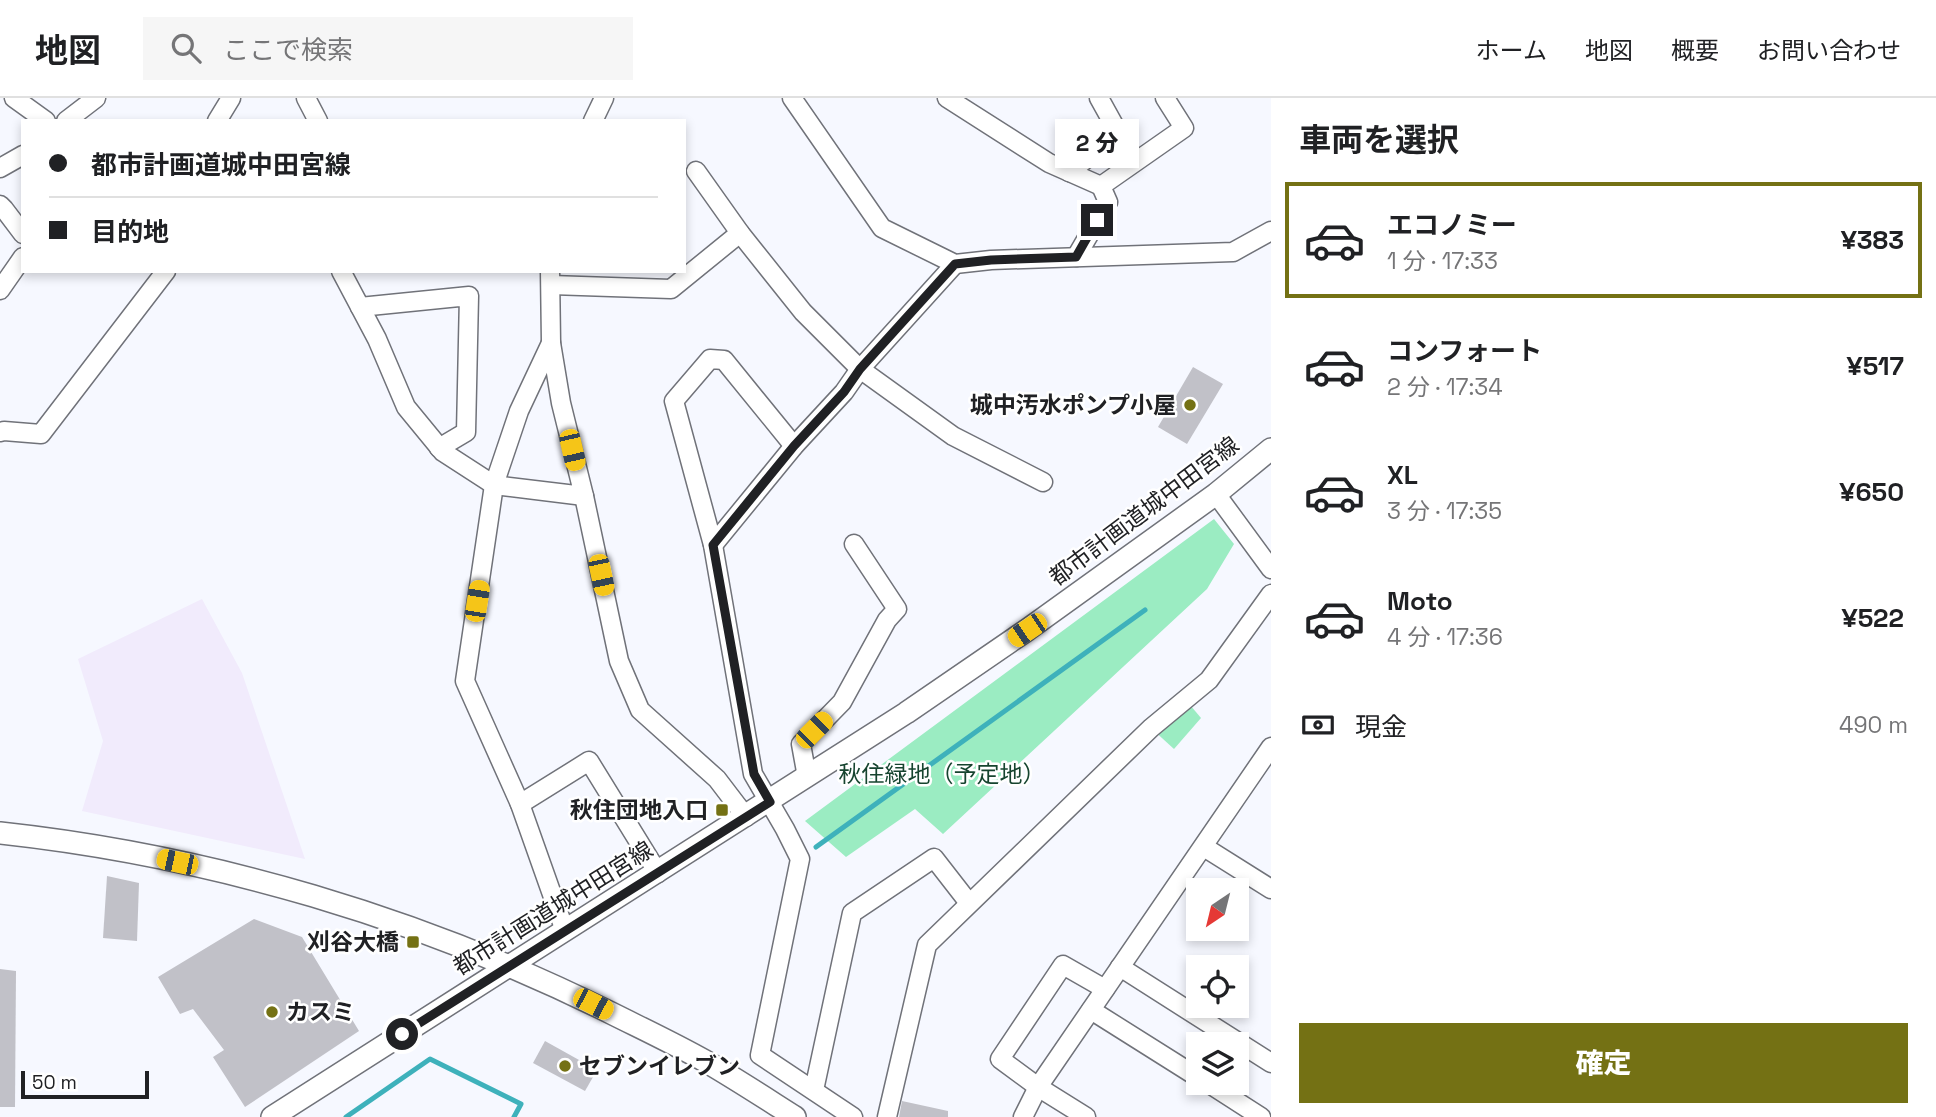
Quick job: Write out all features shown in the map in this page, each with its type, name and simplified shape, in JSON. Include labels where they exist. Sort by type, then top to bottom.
[{"type":"street","points":[[14,98],[43,119]]},
{"type":"street","points":[[69,119],[96,98]]},
{"type":"street","points":[[218,119],[231,98]]},
{"type":"street","points":[[306,98],[317,119]]},
{"type":"street","points":[[594,119],[604,98]]},
{"type":"street","points":[[792,98],[882,228],[955,264],[991,260],[1233,252],[1271,231]]},
{"type":"street","points":[[947,98],[1049,163],[1101,186],[1108,202],[1076,257]]},
{"type":"street","points":[[1069,172],[1119,134],[1099,98]]},
{"type":"street","points":[[1101,186],[1184,128],[1165,98]]},
{"type":"street","points":[[0,168],[21,156]]},
{"type":"street","points":[[696,171],[740,233],[803,312],[860,369],[953,436],[1042,482]]},
{"type":"street","points":[[0,205],[21,231]]},
{"type":"street","points":[[740,233],[671,289],[551,278],[551,343],[561,403],[584,496],[618,661],[640,710],[717,779],[746,817]]},
{"type":"street","points":[[0,290],[21,260]]},
{"type":"street","points":[[713,545],[794,446],[844,392],[860,369],[955,264]]},
{"type":"street","points":[[0,432],[41,434],[164,273]]},
{"type":"street","points":[[342,273],[377,339],[406,407],[443,452],[494,485],[584,496]]},
{"type":"street","points":[[360,307],[469,296],[466,432],[439,448]]},
{"type":"street","points":[[551,343],[519,411],[494,485],[465,681],[520,804],[565,931]]},
{"type":"street","points":[[794,446],[724,360],[710,359],[674,401],[713,545],[754,774],[800,859],[760,1055],[853,1117]]},
{"type":"street","name":"都市計画道城中田宮線","points":[[272,1117],[906,713],[1216,494],[1271,449]]},
{"type":"street","points":[[1216,494],[1271,569]]},
{"type":"street","points":[[807,777],[801,744],[842,702],[887,620],[897,609],[854,544]]},
{"type":"street","points":[[887,1117],[927,944],[1152,728],[1209,680],[1271,594]]},
{"type":"street","points":[[1023,1117],[1038,1087],[1204,847],[1264,774],[1271,747]]},
{"type":"street","points":[[520,804],[589,761],[658,873]]},
{"type":"street","points":[[0,833],[136,853],[270,883],[404,924],[509,965],[574,995],[704,1061],[795,1117]]},
{"type":"street","points":[[1204,847],[1271,889]]},
{"type":"street","points":[[814,1090],[852,913],[934,858],[969,903]]},
{"type":"street","points":[[1086,1117],[1000,1059],[1063,965],[1105,989]]},
{"type":"street","points":[[1120,967],[1271,1063]]},
{"type":"street","points":[[1091,1010],[1186,1070]]},
{"type":"street","points":[[1227,1095],[1261,1117]]},
{"type":"shaded area","points":[[202,599],[242,673],[305,859],[82,811],[103,741],[78,659]]},
{"type":"green space","name":"秋住緑地（予定地）","points":[[1214,519],[1234,544],[1207,589],[943,834],[915,809],[846,857],[805,821]]},
{"type":"green space","points":[[1185,699],[1201,718],[1174,749],[1151,728]]},
{"type":"building","name":"城中汚水ポンプ小屋","points":[[1193,367],[1223,384],[1187,444],[1158,427]]},
{"type":"building","points":[[107,876],[139,883],[137,941],[103,938]]},
{"type":"building","name":"カスミ","points":[[254,919],[302,937],[359,1031],[245,1107],[213,1057],[224,1050],[193,1009],[180,1014],[158,977]]},
{"type":"building","points":[[0,969],[16,971],[15,1107],[0,1107]]},
{"type":"building","name":"セブンイレブン","points":[[545,1041],[597,1070],[585,1091],[533,1063]]},
{"type":"building","points":[[902,1101],[948,1111],[948,1117],[899,1117]]},
{"type":"waterway","points":[[816,847],[1145,610]]},
{"type":"waterway","points":[[346,1117],[430,1059],[521,1104],[514,1117]]},
{"type":"place","name":"城中汚水ポンプ小屋","points":[[1190,405]]},
{"type":"place","name":"秋住団地入口","points":[[722,810]]},
{"type":"place","name":"刈谷大橋","points":[[413,942]]},
{"type":"place","name":"カスミ","points":[[272,1012]]},
{"type":"place","name":"セブンイレブン","points":[[565,1066]]},
{"type":"route","points":[[402,1034],[770,802],[754,774],[713,545],[794,446],[844,392],[860,369],[955,264],[1076,257],[1097,220]]}]
